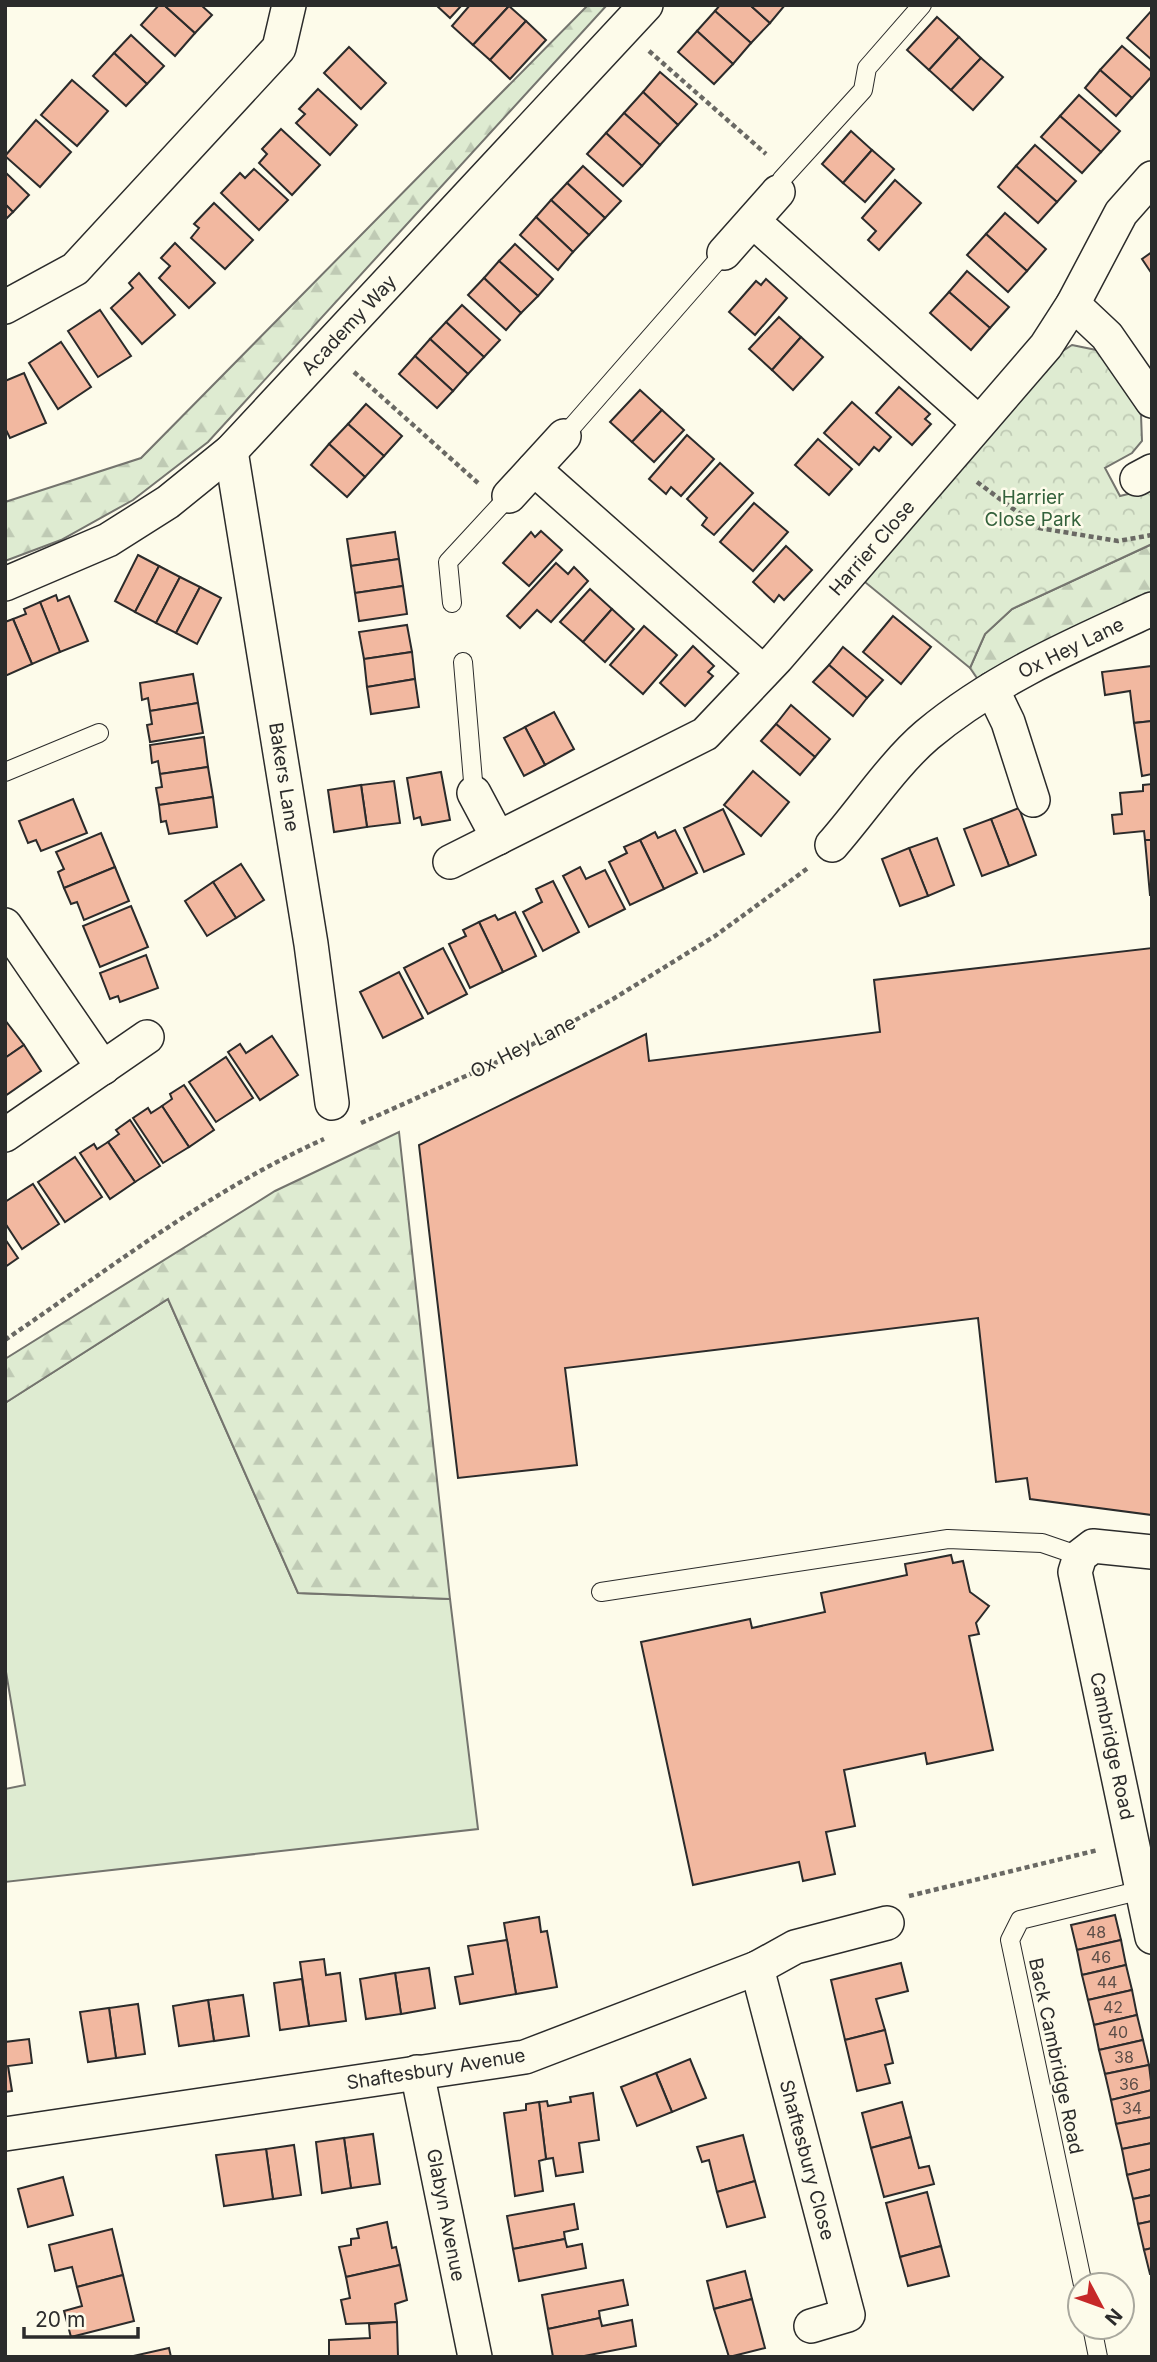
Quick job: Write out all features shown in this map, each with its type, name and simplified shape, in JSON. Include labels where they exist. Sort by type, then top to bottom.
[{"type":"street","points":[[5,307],[75,269],[279,48],[289,5]]},
{"type":"street","name":"Academy Way","points":[[5,584],[108,540],[168,502],[231,451],[646,5]]},
{"type":"street","name":"Harrier Close","points":[[450,862],[683,748],[705,734],[763,672],[1046,346],[1073,304],[1121,213],[1152,178]]},
{"type":"street","points":[[724,253],[783,182]]},
{"type":"street","points":[[753,221],[979,422]]},
{"type":"street","points":[[1073,304],[1107,336],[1152,401]]},
{"type":"street","points":[[506,500],[564,436]]},
{"type":"street","name":"Bakers Lane","points":[[231,451],[311,944],[332,1103]]},
{"type":"street","points":[[534,469],[763,672]]},
{"type":"street","name":"Ox Hey Lane","points":[[832,845],[921,741],[992,689],[1044,658],[1152,609]]},
{"type":"street","points":[[992,689],[1008,722],[1033,800]]},
{"type":"street","points":[[474,793],[498,838]]},
{"type":"street","points":[[5,925],[103,1068]]},
{"type":"street","points":[[5,1135],[147,1037]]},
{"type":"street","points":[[1080,1556],[1093,1546],[1152,1552]]},
{"type":"street","name":"Cambridge Road","points":[[1080,1556],[1075,1572],[1152,1937]]},
{"type":"street","name":"Shaftesbury Avenue","points":[[5,2134],[525,2057],[757,1968],[795,1947],[887,1923]]},
{"type":"street","name":"Shaftesbury Close","points":[[757,1968],[848,2315],[811,2326]]},
{"type":"street","name":"Glabyn Avenue","points":[[417,2073],[475,2357]]},
{"type":"lane","points":[[783,182],[863,90],[867,68],[922,5]]},
{"type":"lane","points":[[564,436],[724,253]]},
{"type":"lane","points":[[452,603],[448,562],[506,500]]},
{"type":"lane","points":[[463,662],[474,793]]},
{"type":"lane","points":[[5,772],[99,733]]},
{"type":"lane","points":[[601,1592],[948,1539],[1042,1543],[1080,1556]]},
{"type":"lane","name":"Back Cambridge Road","points":[[1080,2271],[1010,1940],[1020,1920],[1142,1890]]},
{"type":"path","points":[[624,29],[783,182]]},
{"type":"path","points":[[328,348],[506,500]]},
{"type":"path","points":[[951,456],[980,485],[1040,528],[1118,541],[1152,535]]},
{"type":"path","name":"Ox Hey Lane","points":[[356,1125],[515,1054],[613,999],[726,928],[793,881],[832,845]]},
{"type":"path","points":[[5,1340],[194,1213],[264,1170],[332,1136]]},
{"type":"path","points":[[887,1923],[902,1898],[1132,1842]]},
{"type":"green space","points":[[588,5],[607,5],[208,442],[133,500],[61,540],[5,561],[5,502],[141,458]]},
{"type":"green space","name":"Harrier Close Park","points":[[1072,345],[1101,351],[1141,415],[1142,441],[1132,453],[1105,468],[1120,496],[1152,488],[1152,544],[1012,609],[985,634],[970,668],[860,578],[1055,356]]},
{"type":"green space","points":[[1152,544],[1152,594],[981,684],[970,668],[985,634],[1012,609]]},
{"type":"green space","points":[[399,1132],[450,1599],[298,1593],[168,1299],[5,1403],[5,1359],[275,1191]]},
{"type":"green space","points":[[168,1299],[298,1593],[450,1599],[478,1829],[5,1882],[5,1789],[25,1785],[5,1666],[5,1403]]},
{"type":"building","points":[[159,5],[164,5],[195,33],[175,56],[141,25]]},
{"type":"building","points":[[164,5],[201,5],[212,15],[195,33]]},
{"type":"building","points":[[436,5],[462,5],[450,18]]},
{"type":"building","points":[[470,5],[509,6],[473,45],[452,26]]},
{"type":"building","points":[[720,5],[750,5],[770,23],[751,43],[715,11]]},
{"type":"building","points":[[750,5],[785,5],[770,23]]},
{"type":"building","points":[[509,6],[526,21],[490,60],[473,45]]},
{"type":"building","points":[[1152,10],[1152,60],[1127,38]]},
{"type":"building","points":[[715,11],[751,43],[733,64],[697,31]]},
{"type":"building","points":[[937,17],[959,37],[929,70],[907,50]]},
{"type":"building","points":[[526,21],[546,40],[510,79],[490,60]]},
{"type":"building","points":[[697,31],[733,64],[714,84],[678,52]]},
{"type":"building","points":[[131,35],[164,66],[147,84],[114,53]]},
{"type":"building","points":[[959,37],[981,58],[951,90],[929,70]]},
{"type":"building","points":[[1122,46],[1152,72],[1152,76],[1132,98],[1100,70]]},
{"type":"building","points":[[349,47],[386,83],[361,109],[324,73]]},
{"type":"building","points":[[114,53],[147,84],[126,106],[93,76]]},
{"type":"building","points":[[981,58],[1003,77],[973,110],[951,90]]},
{"type":"building","points":[[1100,70],[1132,98],[1116,116],[1085,88]]},
{"type":"building","points":[[660,72],[697,104],[678,125],[643,92]]},
{"type":"building","points":[[72,80],[108,111],[77,146],[41,115]]},
{"type":"building","points":[[318,89],[357,125],[330,155],[296,123],[305,114],[299,109]]},
{"type":"building","points":[[643,92],[678,125],[660,145],[624,113]]},
{"type":"building","points":[[1079,95],[1120,131],[1101,152],[1060,116]]},
{"type":"building","points":[[624,113],[660,145],[642,166],[606,133]]},
{"type":"building","points":[[1060,116],[1101,152],[1082,173],[1041,137]]},
{"type":"building","points":[[36,120],[71,152],[40,187],[5,156]]},
{"type":"building","points":[[281,129],[320,165],[292,195],[259,163],[267,154],[262,149]]},
{"type":"building","points":[[851,131],[872,150],[843,183],[822,164]]},
{"type":"building","points":[[606,133],[642,166],[623,186],[587,154]]},
{"type":"building","points":[[1035,145],[1076,181],[1057,202],[1016,166]]},
{"type":"building","points":[[872,150],[894,169],[865,202],[843,183]]},
{"type":"building","points":[[583,166],[621,201],[605,218],[567,183]]},
{"type":"building","points":[[1016,166],[1057,202],[1038,223],[998,187]]},
{"type":"building","points":[[254,169],[288,200],[259,230],[221,193],[240,173],[245,178]]},
{"type":"building","points":[[5,172],[29,195],[13,212],[5,204]]},
{"type":"building","points":[[895,180],[921,203],[879,250],[868,240],[876,231],[862,218]]},
{"type":"building","points":[[567,183],[605,218],[589,235],[551,200]]},
{"type":"building","points":[[551,200],[589,235],[573,252],[536,217]]},
{"type":"building","points":[[214,203],[253,240],[225,269],[191,238],[199,228],[194,224]]},
{"type":"building","points":[[5,204],[13,212],[5,220]]},
{"type":"building","points":[[1005,213],[1046,249],[1027,271],[986,234]]},
{"type":"building","points":[[536,217],[573,252],[558,270],[520,235]]},
{"type":"building","points":[[986,234],[1027,271],[1008,292],[967,255]]},
{"type":"building","points":[[175,243],[215,283],[189,308],[159,278],[170,266],[161,258]]},
{"type":"building","points":[[515,244],[553,279],[538,296],[499,261]]},
{"type":"building","points":[[1152,252],[1152,274],[1142,259]]},
{"type":"building","points":[[499,261],[538,296],[521,313],[484,278]]},
{"type":"building","points":[[967,271],[1009,307],[990,328],[949,292]]},
{"type":"building","points":[[139,273],[175,315],[142,344],[111,308],[133,288],[129,283]]},
{"type":"building","points":[[484,278],[521,313],[506,330],[468,295]]},
{"type":"building","points":[[766,279],[787,298],[755,335],[729,312],[756,281],[761,285]]},
{"type":"building","points":[[949,292],[990,328],[971,350],[930,313]]},
{"type":"building","points":[[462,305],[500,340],[484,357],[446,322]]},
{"type":"building","points":[[100,310],[131,356],[98,377],[68,331]]},
{"type":"building","points":[[779,317],[801,337],[772,370],[749,349]]},
{"type":"building","points":[[446,322],[484,357],[468,374],[430,339]]},
{"type":"building","points":[[801,337],[823,357],[793,390],[772,370]]},
{"type":"building","points":[[430,339],[468,374],[453,391],[415,356]]},
{"type":"building","points":[[61,342],[91,387],[58,409],[29,363]]},
{"type":"building","points":[[415,356],[453,391],[437,408],[399,374]]},
{"type":"building","points":[[24,373],[46,423],[10,438],[5,428],[5,381]]},
{"type":"building","points":[[899,387],[930,414],[925,419],[931,424],[912,445],[876,413]]},
{"type":"building","points":[[640,390],[662,410],[632,442],[610,422]]},
{"type":"building","points":[[852,402],[891,437],[879,451],[874,447],[859,465],[824,433]]},
{"type":"building","points":[[366,404],[402,436],[384,456],[348,424]]},
{"type":"building","points":[[662,410],[684,430],[654,462],[632,442]]},
{"type":"building","points":[[348,424],[384,456],[365,477],[329,444]]},
{"type":"building","points":[[687,435],[714,459],[681,496],[671,487],[666,494],[649,479]]},
{"type":"building","points":[[818,439],[852,469],[829,495],[795,465]]},
{"type":"building","points":[[329,444],[365,477],[347,497],[311,465]]},
{"type":"building","points":[[720,463],[753,493],[714,535],[702,525],[707,518],[687,499]]},
{"type":"building","points":[[754,503],[788,532],[753,571],[720,542]]},
{"type":"building","points":[[541,531],[562,550],[529,586],[503,563],[531,532],[535,537]]},
{"type":"building","points":[[395,532],[399,559],[351,566],[347,539]]},
{"type":"building","points":[[786,546],[812,570],[784,600],[779,595],[774,602],[753,582]]},
{"type":"building","points":[[138,555],[159,566],[135,612],[115,601]]},
{"type":"building","points":[[399,559],[403,586],[355,593],[351,566]]},
{"type":"building","points":[[556,563],[568,574],[574,567],[588,581],[551,622],[537,610],[520,628],[507,616]]},
{"type":"building","points":[[159,566],[180,577],[156,623],[135,612]]},
{"type":"building","points":[[180,577],[200,587],[176,633],[156,623]]},
{"type":"building","points":[[403,586],[407,614],[359,621],[355,593]]},
{"type":"building","points":[[200,587],[221,598],[197,644],[176,633]]},
{"type":"building","points":[[590,589],[612,609],[583,642],[560,622]]},
{"type":"building","points":[[56,595],[58,601],[69,596],[88,641],[60,652],[40,602]]},
{"type":"building","points":[[40,602],[60,652],[32,664],[13,619],[26,614],[24,609]]},
{"type":"building","points":[[612,609],[634,629],[605,662],[583,642]]},
{"type":"building","points":[[893,616],[931,647],[901,684],[863,652]]},
{"type":"building","points":[[13,619],[32,664],[5,676],[5,622]]},
{"type":"building","points":[[407,625],[412,652],[364,659],[359,632]]},
{"type":"building","points":[[644,626],[677,655],[643,694],[610,665]]},
{"type":"building","points":[[693,646],[714,666],[708,672],[713,676],[685,706],[660,683]]},
{"type":"building","points":[[843,647],[883,680],[867,698],[829,665]]},
{"type":"building","points":[[412,652],[415,679],[367,687],[364,659]]},
{"type":"building","points":[[829,665],[867,698],[853,716],[813,682]]},
{"type":"building","points":[[1152,666],[1152,721],[1134,723],[1130,691],[1105,695],[1102,672]]},
{"type":"building","points":[[193,674],[198,703],[150,711],[148,698],[142,700],[140,683]]},
{"type":"building","points":[[415,679],[419,707],[371,714],[367,687]]},
{"type":"building","points":[[198,703],[203,733],[150,742],[147,725],[152,724],[150,711]]},
{"type":"building","points":[[791,705],[830,739],[815,757],[776,724]]},
{"type":"building","points":[[554,712],[574,749],[545,765],[525,727]]},
{"type":"building","points":[[1152,721],[1152,774],[1142,776],[1134,723]]},
{"type":"building","points":[[776,724],[815,757],[800,775],[761,741]]},
{"type":"building","points":[[525,727],[545,765],[524,776],[504,738]]},
{"type":"building","points":[[204,737],[208,767],[160,774],[158,761],[152,763],[150,745]]},
{"type":"building","points":[[208,767],[213,797],[159,805],[156,788],[162,787],[160,774]]},
{"type":"building","points":[[753,771],[789,802],[761,836],[724,805]]},
{"type":"building","points":[[441,772],[450,820],[422,825],[420,817],[414,819],[407,778]]},
{"type":"building","points":[[394,781],[400,823],[367,827],[361,785]]},
{"type":"building","points":[[1152,784],[1152,840],[1145,840],[1144,831],[1114,834],[1112,815],[1122,814],[1120,793],[1143,791],[1143,785]]},
{"type":"building","points":[[361,785],[367,827],[334,832],[328,790]]},
{"type":"building","points":[[213,797],[217,827],[169,834],[166,821],[161,822],[159,805]]},
{"type":"building","points":[[73,799],[87,833],[41,851],[36,840],[28,843],[19,821]]},
{"type":"building","points":[[1019,808],[1036,855],[1009,866],[991,819]]},
{"type":"building","points":[[723,809],[744,854],[704,872],[684,828]]},
{"type":"building","points":[[991,819],[1009,866],[982,876],[964,829]]},
{"type":"building","points":[[675,830],[697,873],[664,889],[640,840],[655,832],[658,838]]},
{"type":"building","points":[[101,833],[115,867],[64,888],[58,872],[64,869],[56,852]]},
{"type":"building","points":[[937,838],[954,885],[928,896],[909,848]]},
{"type":"building","points":[[640,840],[664,889],[630,905],[609,862],[627,853],[624,847]]},
{"type":"building","points":[[1145,840],[1152,840],[1152,895],[1150,895]]},
{"type":"building","points":[[909,848],[928,896],[900,906],[882,859]]},
{"type":"building","points":[[241,864],[264,900],[236,918],[213,882]]},
{"type":"building","points":[[115,867],[129,901],[84,920],[77,902],[71,904],[64,888]]},
{"type":"building","points":[[580,867],[586,879],[605,870],[625,909],[589,927],[563,876]]},
{"type":"building","points":[[553,881],[579,932],[543,951],[523,912],[542,902],[536,889]]},
{"type":"building","points":[[213,882],[236,918],[207,936],[185,901]]},
{"type":"building","points":[[131,906],[148,947],[100,967],[83,926]]},
{"type":"building","points":[[515,912],[536,956],[503,972],[479,922],[495,915],[498,920]]},
{"type":"building","points":[[479,922],[503,972],[470,988],[449,944],[466,936],[463,930]]},
{"type":"building","points":[[443,948],[467,994],[428,1014],[404,968]]},
{"type":"building","points":[[1152,948],[1152,1515],[1030,1499],[1027,1478],[996,1482],[978,1318],[565,1368],[577,1465],[458,1478],[419,1145],[646,1034],[649,1061],[880,1032],[874,980]]},
{"type":"building","points":[[146,955],[158,988],[120,1002],[118,996],[110,999],[100,973]]},
{"type":"building","points":[[399,972],[423,1018],[383,1038],[360,992]]},
{"type":"building","points":[[5,1020],[24,1045],[5,1058]]},
{"type":"building","points":[[272,1036],[298,1075],[260,1100],[228,1052],[240,1044],[246,1053]]},
{"type":"building","points":[[24,1045],[41,1071],[5,1096],[5,1058]]},
{"type":"building","points":[[226,1057],[253,1098],[216,1122],[189,1082]]},
{"type":"building","points":[[184,1085],[214,1130],[189,1147],[162,1106],[172,1099],[170,1094]]},
{"type":"building","points":[[162,1106],[189,1147],[163,1163],[133,1118],[148,1108],[151,1113]]},
{"type":"building","points":[[130,1120],[160,1166],[135,1182],[108,1142],[119,1134],[116,1130]]},
{"type":"building","points":[[108,1142],[135,1182],[110,1199],[80,1153],[94,1144],[97,1149]]},
{"type":"building","points":[[75,1157],[102,1197],[65,1222],[38,1182]]},
{"type":"building","points":[[33,1184],[59,1224],[22,1249],[5,1223],[5,1202]]},
{"type":"building","points":[[5,1239],[18,1258],[5,1267]]},
{"type":"building","points":[[951,1555],[953,1563],[963,1561],[970,1592],[989,1606],[976,1623],[979,1634],[969,1636],[993,1750],[927,1764],[925,1753],[844,1770],[855,1826],[826,1832],[835,1874],[803,1881],[799,1862],[693,1885],[641,1642],[750,1619],[752,1628],[825,1612],[821,1593],[907,1575],[905,1564]]},
{"type":"building","points":[[1115,1915],[1121,1940],[1077,1950],[1071,1925]]},
{"type":"building","points":[[539,1917],[541,1932],[547,1931],[557,1987],[516,1994],[504,1923]]},
{"type":"building","points":[[507,1940],[516,1994],[460,2004],[455,1977],[473,1974],[468,1946]]},
{"type":"building","points":[[1121,1940],[1126,1965],[1082,1975],[1077,1950]]},
{"type":"building","points":[[324,1959],[326,1975],[340,1973],[346,2021],[309,2026],[300,1962]]},
{"type":"building","points":[[901,1963],[908,1991],[876,1999],[885,2030],[845,2040],[831,1980]]},
{"type":"building","points":[[1126,1965],[1132,1990],[1088,2000],[1082,1975]]},
{"type":"building","points":[[429,1968],[435,2008],[401,2014],[395,1973]]},
{"type":"building","points":[[395,1973],[401,2014],[366,2019],[360,1979]]},
{"type":"building","points":[[302,1979],[309,2026],[280,2030],[274,1983]]},
{"type":"building","points":[[1132,1990],[1137,2015],[1094,2025],[1088,2000]]},
{"type":"building","points":[[243,1995],[249,2036],[214,2041],[208,2000]]},
{"type":"building","points":[[208,2000],[214,2041],[179,2046],[173,2006]]},
{"type":"building","points":[[138,2004],[145,2054],[116,2058],[109,2008]]},
{"type":"building","points":[[109,2008],[116,2058],[88,2062],[80,2012]]},
{"type":"building","points":[[1137,2015],[1143,2040],[1099,2050],[1094,2025]]},
{"type":"building","points":[[885,2030],[893,2063],[885,2065],[890,2083],[857,2091],[845,2040]]},
{"type":"building","points":[[29,2039],[32,2063],[8,2066],[12,2091],[5,2092],[5,2042]]},
{"type":"building","points":[[1143,2040],[1149,2065],[1105,2074],[1099,2050]]},
{"type":"building","points":[[690,2059],[706,2098],[672,2112],[656,2073]]},
{"type":"building","points":[[1149,2065],[1152,2090],[1111,2100],[1105,2074]]},
{"type":"building","points":[[656,2073],[672,2112],[637,2126],[621,2087]]},
{"type":"building","points":[[1152,2090],[1152,2117],[1116,2124],[1111,2100]]},
{"type":"building","points":[[593,2093],[599,2140],[579,2143],[583,2172],[556,2176],[553,2158],[546,2159],[539,2102],[547,2101],[548,2106],[571,2102],[570,2097]]},
{"type":"building","points":[[539,2102],[546,2159],[539,2161],[543,2191],[515,2196],[504,2113],[526,2110],[526,2104]]},
{"type":"building","points":[[902,2102],[911,2137],[871,2148],[862,2113]]},
{"type":"building","points":[[1152,2117],[1152,2143],[1122,2149],[1116,2124]]},
{"type":"building","points":[[373,2134],[380,2184],[351,2188],[344,2138]]},
{"type":"building","points":[[743,2135],[755,2181],[717,2192],[709,2160],[702,2162],[697,2147]]},
{"type":"building","points":[[911,2137],[919,2168],[929,2166],[934,2184],[884,2197],[871,2148]]},
{"type":"building","points":[[344,2138],[351,2188],[322,2193],[316,2142]]},
{"type":"building","points":[[1152,2143],[1152,2169],[1127,2175],[1122,2149]]},
{"type":"building","points":[[294,2145],[301,2195],[273,2199],[266,2149]]},
{"type":"building","points":[[266,2149],[273,2199],[224,2206],[216,2155]]},
{"type":"building","points":[[1152,2169],[1152,2195],[1133,2199],[1127,2175]]},
{"type":"building","points":[[63,2177],[73,2215],[28,2227],[18,2189]]},
{"type":"building","points":[[755,2181],[765,2217],[727,2227],[717,2192]]},
{"type":"building","points":[[927,2192],[941,2246],[900,2257],[886,2203]]},
{"type":"building","points":[[1152,2195],[1152,2221],[1138,2224],[1133,2199]]},
{"type":"building","points":[[574,2204],[578,2229],[564,2232],[565,2239],[513,2249],[507,2216]]},
{"type":"building","points":[[1152,2221],[1152,2248],[1144,2250],[1138,2224]]},
{"type":"building","points":[[387,2222],[392,2248],[396,2247],[400,2265],[346,2277],[339,2247],[351,2245],[351,2239],[359,2238],[357,2229]]},
{"type":"building","points":[[112,2229],[123,2275],[77,2287],[72,2267],[55,2271],[49,2245]]},
{"type":"building","points":[[565,2239],[567,2247],[582,2244],[586,2268],[519,2281],[513,2249]]},
{"type":"building","points":[[941,2246],[949,2276],[908,2286],[900,2257]]},
{"type":"building","points":[[1152,2248],[1152,2274],[1150,2274],[1144,2250]]},
{"type":"building","points":[[400,2265],[407,2300],[395,2304],[397,2322],[346,2324],[341,2300],[350,2298],[346,2277]]},
{"type":"building","points":[[745,2271],[752,2299],[714,2309],[707,2281]]},
{"type":"building","points":[[123,2275],[134,2321],[71,2337],[64,2311],[82,2306],[77,2287]]},
{"type":"building","points":[[623,2280],[628,2305],[599,2311],[600,2318],[548,2329],[542,2295]]},
{"type":"building","points":[[752,2299],[765,2348],[729,2357],[714,2309]]},
{"type":"building","points":[[600,2318],[602,2326],[632,2320],[636,2346],[579,2357],[553,2357],[548,2329]]},
{"type":"building","points":[[397,2322],[398,2357],[329,2357],[329,2340],[370,2338],[369,2324]]},
{"type":"building","points":[[169,2348],[171,2357],[133,2356]]}]
